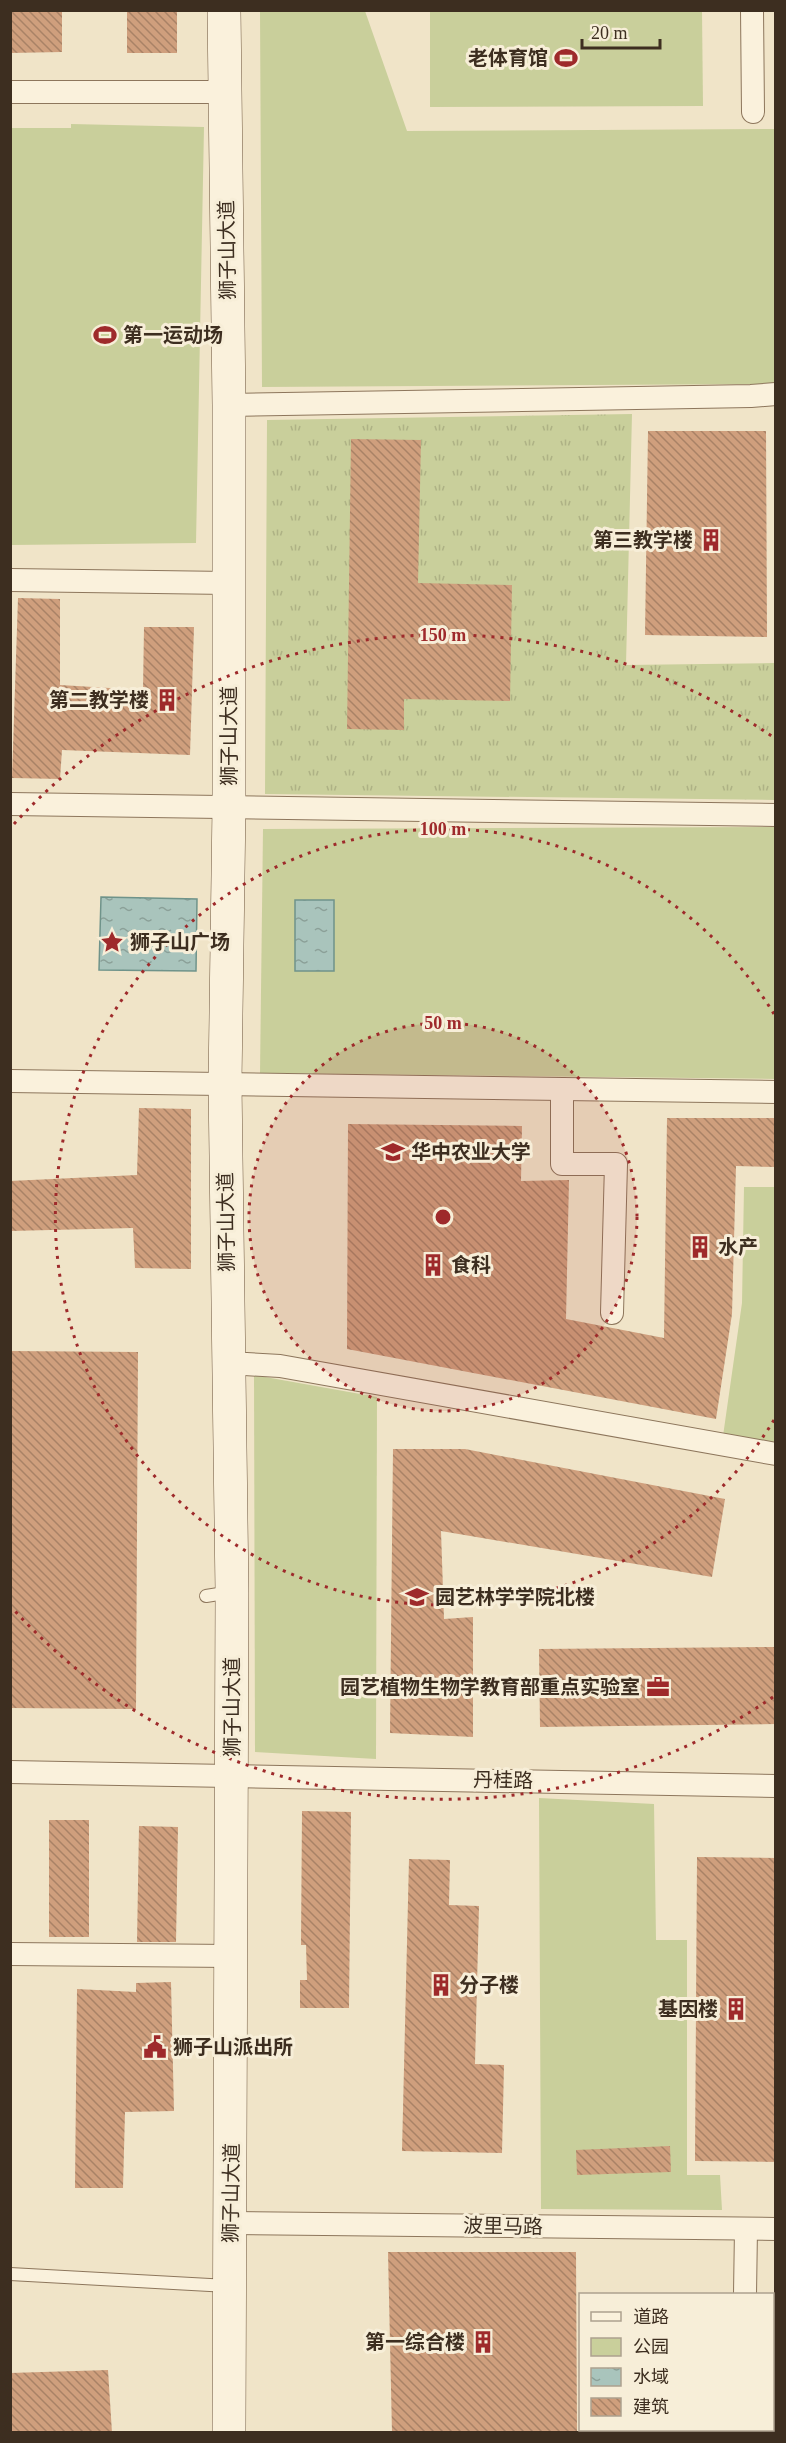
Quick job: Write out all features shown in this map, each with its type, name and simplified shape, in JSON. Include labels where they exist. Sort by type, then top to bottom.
[{"type":"street","name":"狮子山大道","points":[[224,10],[229,405],[229,806],[225,1083],[228,1363],[219,1594],[231,1776],[229,2433]]},
{"type":"street","points":[[752,10],[753,112]]},
{"type":"street","points":[[10,92],[225,92]]},
{"type":"street","points":[[229,405],[776,394]]},
{"type":"street","points":[[10,580],[228,583]]},
{"type":"street","points":[[10,804],[776,814]]},
{"type":"street","points":[[10,1081],[776,1092]]},
{"type":"street","points":[[562,1089],[562,1164],[616,1164],[612,1313]]},
{"type":"street","points":[[228,1363],[280,1366],[776,1454]]},
{"type":"street","name":"丹桂路","points":[[10,1772],[776,1786]]},
{"type":"street","points":[[10,1954],[231,1956]]},
{"type":"street","name":"波里马路","points":[[231,2223],[776,2229]]},
{"type":"street","points":[[745,2293],[746,2229]]},
{"type":"lane","points":[[10,2274],[229,2286]]},
{"type":"green space","points":[[260,11],[365,11],[407,131],[775,129],[775,384],[262,387]]},
{"type":"green space","name":"老体育馆","points":[[430,11],[702,11],[703,106],[430,107]]},
{"type":"green space","name":"第一运动场","points":[[71,124],[204,127],[196,543],[11,545],[11,128],[71,128]]},
{"type":"green space","points":[[632,414],[626,665],[775,663],[775,800],[265,794],[267,420]]},
{"type":"green space","points":[[775,827],[775,1079],[260,1073],[263,829]]},
{"type":"green space","points":[[744,1187],[775,1187],[775,1445],[723,1436],[742,1303]]},
{"type":"green space","points":[[254,1375],[377,1397],[376,1759],[255,1752]]},
{"type":"green space","points":[[539,1798],[654,1804],[656,1940],[687,1940],[687,2175],[720,2175],[722,2210],[541,2209]]},
{"type":"water","points":[[101,897],[197,899],[196,971],[99,970]]},
{"type":"water","points":[[295,900],[334,900],[334,971],[295,971]]},
{"type":"building","points":[[10,10],[62,10],[62,52],[10,53]]},
{"type":"building","points":[[127,10],[177,10],[177,53],[127,53]]},
{"type":"building","name":"第三教学楼","points":[[648,431],[766,431],[767,637],[645,635]]},
{"type":"building","points":[[351,439],[421,440],[418,583],[512,585],[510,701],[404,699],[404,730],[347,729]]},
{"type":"building","name":"第二教学楼","points":[[18,598],[60,599],[60,685],[143,690],[144,627],[194,627],[190,755],[62,750],[60,779],[12,778]]},
{"type":"building","points":[[139,1108],[191,1109],[191,1269],[135,1268],[133,1228],[10,1231],[10,1181],[137,1175]]},
{"type":"building","points":[[667,1118],[776,1118],[776,1167],[736,1166],[732,1314],[716,1419],[347,1349],[348,1124],[522,1126],[521,1181],[569,1180],[566,1319],[664,1338]]},
{"type":"building","points":[[10,1351],[138,1352],[136,1709],[10,1708]]},
{"type":"building","name":"园艺林学学院北楼","points":[[393,1449],[465,1449],[725,1499],[712,1577],[441,1531],[444,1619],[473,1617],[473,1737],[390,1733]]},
{"type":"building","name":"园艺植物生物学教育部重点实验室","points":[[776,1647],[776,1724],[540,1727],[539,1649]]},
{"type":"building","points":[[302,1811],[351,1812],[349,2008],[300,2008],[300,1980],[307,1980],[306,1945],[301,1945]]},
{"type":"building","points":[[49,1820],[89,1820],[89,1937],[49,1937]]},
{"type":"building","points":[[139,1826],[178,1827],[176,1942],[137,1942]]},
{"type":"building","name":"基因楼","points":[[697,1857],[776,1858],[776,2162],[695,2161]]},
{"type":"building","name":"分子楼","points":[[409,1859],[450,1860],[449,1905],[479,1906],[475,2064],[504,2065],[502,2153],[402,2151]]},
{"type":"building","points":[[171,1982],[174,2111],[125,2112],[123,2188],[75,2188],[77,1989],[136,1992],[136,1983]]},
{"type":"building","points":[[670,2146],[671,2172],[577,2175],[576,2150]]},
{"type":"building","name":"第一综合楼","points":[[388,2252],[576,2252],[577,2433],[392,2433]]},
{"type":"building","points":[[108,2370],[112,2433],[10,2433],[10,2373]]},
{"type":"place","name":"老体育馆","points":[[566,58]]},
{"type":"place","name":"第一运动场","points":[[105,335]]},
{"type":"place","name":"第三教学楼","points":[[711,540]]},
{"type":"place","name":"第二教学楼","points":[[167,700]]},
{"type":"place","name":"狮子山广场","points":[[112,942]]},
{"type":"place","name":"华中农业大学","points":[[393,1152]]},
{"type":"place","name":"水产","points":[[700,1247]]},
{"type":"place","name":"食科","points":[[433,1265]]},
{"type":"place","name":"园艺林学学院北楼","points":[[417,1597]]},
{"type":"place","name":"园艺植物生物学教育部重点实验室","points":[[658,1687]]},
{"type":"place","name":"分子楼","points":[[441,1985]]},
{"type":"place","name":"基因楼","points":[[736,2009]]},
{"type":"place","name":"狮子山派出所","points":[[155,2047]]},
{"type":"place","name":"第一综合楼","points":[[483,2342]]}]
